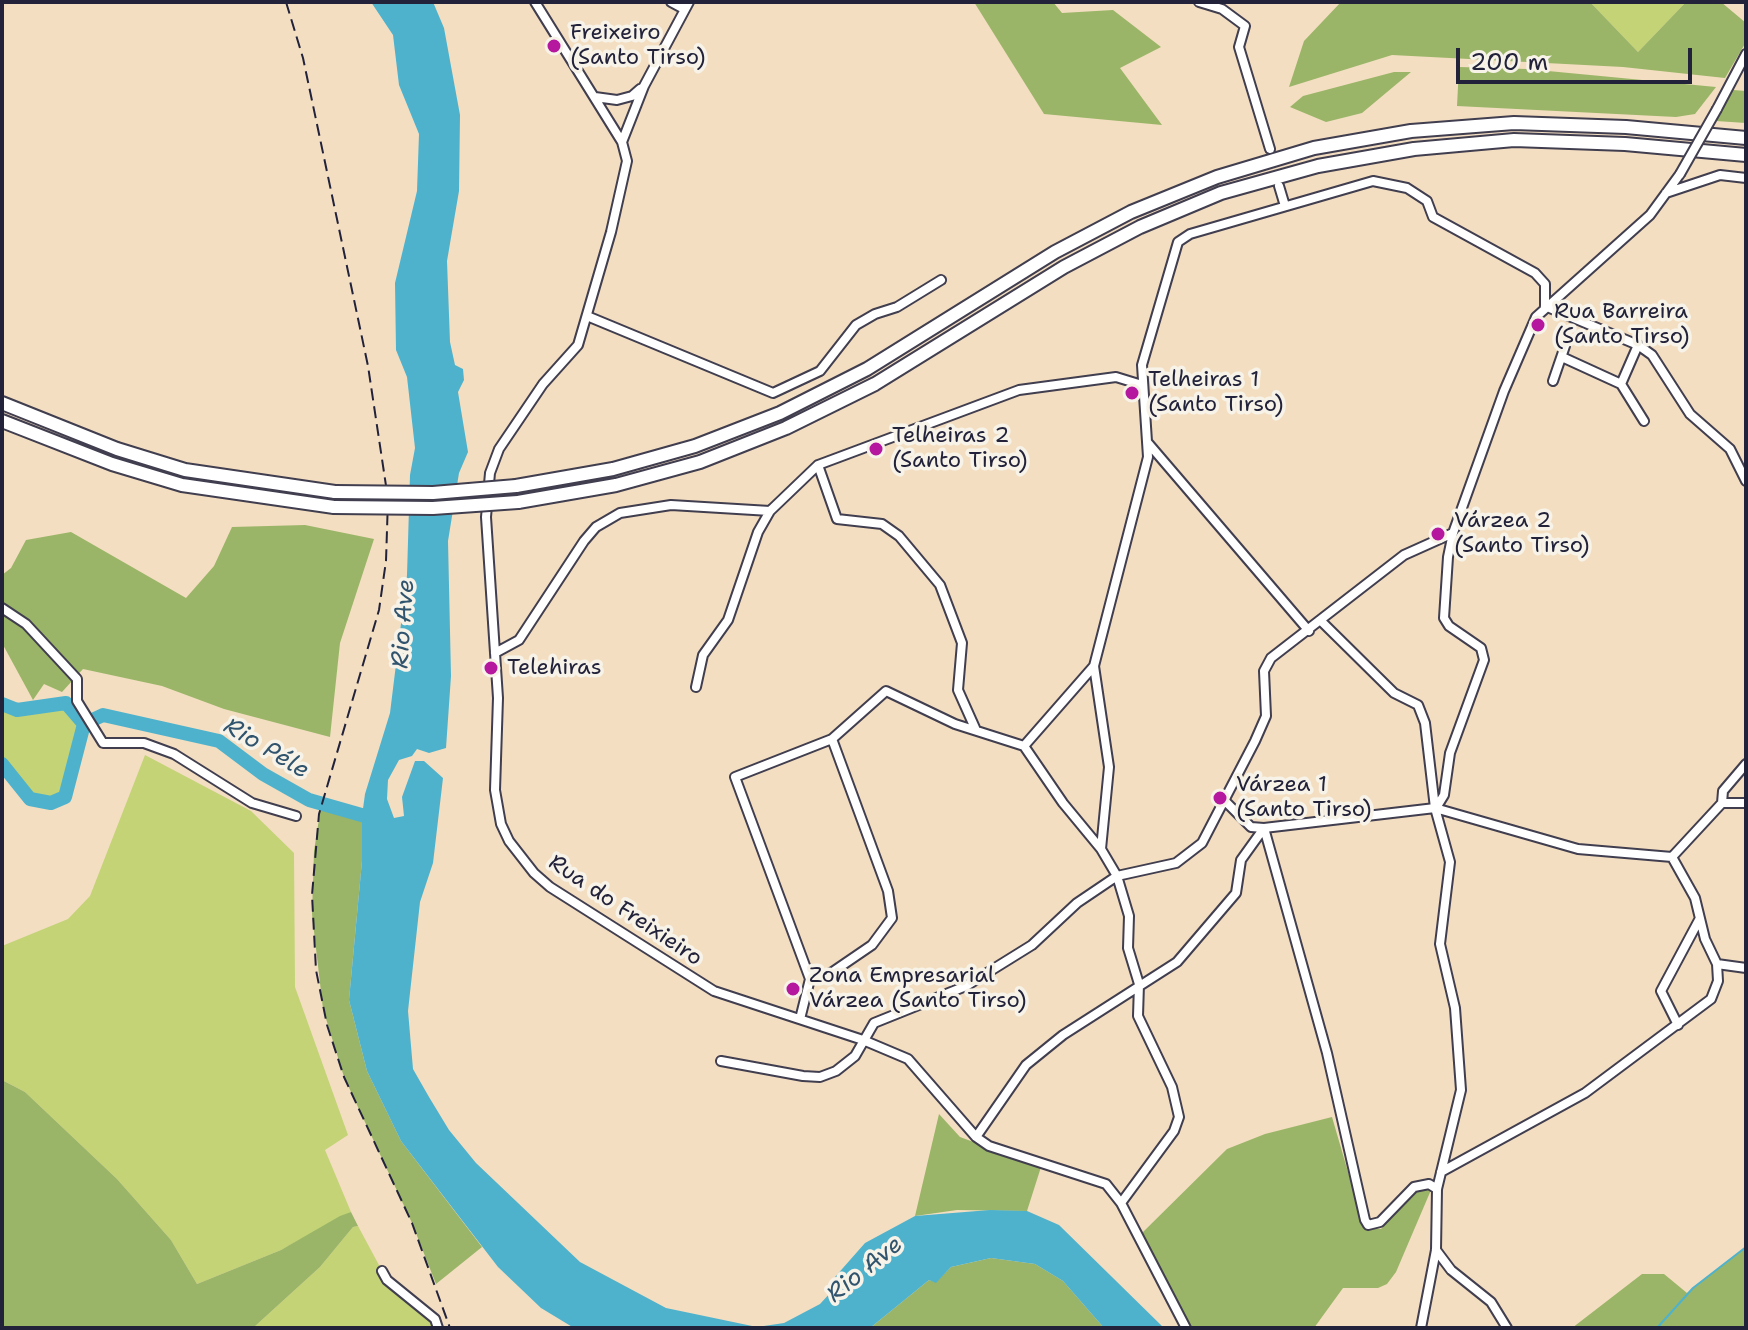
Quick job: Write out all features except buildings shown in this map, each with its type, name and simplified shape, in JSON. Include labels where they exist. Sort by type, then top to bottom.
[{"type":"highway","points":[[2,403],[117,449],[185,470],[335,492],[433,493],[516,486],[613,469],[695,446],[780,413],[867,369],[1055,252],[1131,212],[1217,177],[1314,148],[1411,131],[1514,123],[1626,127],[1746,138]]},
{"type":"highway","points":[[2,421],[112,464],[182,485],[334,507],[433,508],[518,502],[616,485],[686,466],[786,428],[875,384],[1064,267],[1140,227],[1221,193],[1318,166],[1414,149],[1514,140],[1625,144],[1746,155]]},
{"type":"street","points":[[535,2],[622,142]]},
{"type":"street","points":[[622,142],[644,86],[686,6],[671,2]]},
{"type":"street","points":[[1199,2],[1222,9],[1245,26],[1239,47],[1270,149]]},
{"type":"street","points":[[1435,808],[1444,795],[1450,753],[1484,660],[1481,648],[1449,626],[1444,618],[1453,533],[1530,327],[1545,306],[1650,215],[1680,174],[1746,54]]},
{"type":"street","points":[[595,97],[617,100],[632,96],[644,86]]},
{"type":"street","name":"Rua do Freixieiro","points":[[622,142],[627,161],[624,176],[578,345],[543,384],[499,449],[490,473],[486,517],[498,698],[496,799],[501,824],[521,858],[550,887],[714,991],[863,1040],[908,1059],[976,1137],[1011,1155],[1106,1184],[1121,1203],[1186,1328]]},
{"type":"street","points":[[1666,193],[1720,175],[1746,178]]},
{"type":"street","points":[[1101,849],[1109,767],[1094,666],[1120,575],[1148,457],[1142,365],[1178,242],[1190,234],[1373,181],[1407,188],[1427,201],[1433,217],[1535,273],[1545,284],[1545,306]]},
{"type":"street","points":[[1279,186],[1285,206]]},
{"type":"street","points":[[587,316],[773,393],[820,371],[856,325],[897,307],[941,280]]},
{"type":"street","points":[[1545,306],[1638,345],[1652,355],[1690,414],[1730,449],[1746,481]]},
{"type":"street","points":[[1621,384],[1638,345]]},
{"type":"street","points":[[1553,381],[1565,346]]},
{"type":"street","points":[[1562,357],[1621,384],[1644,421]]},
{"type":"street","points":[[696,687],[703,655],[728,620],[758,532],[770,511],[818,465],[1019,390],[1116,377],[1142,385]]},
{"type":"street","points":[[1147,443],[1309,631]]},
{"type":"street","points":[[818,465],[837,519],[882,524],[899,536],[940,585],[962,643],[958,690],[975,728]]},
{"type":"street","points":[[495,653],[519,640],[584,541],[596,527],[620,513],[640,507],[671,505],[770,511]]},
{"type":"street","points":[[721,1061],[777,1073],[820,1077],[836,1071],[855,1056],[874,1023],[966,986],[1032,945],[1077,903],[1117,876],[1176,863],[1202,843],[1266,716],[1264,671],[1271,658],[1404,555],[1453,533]]},
{"type":"street","points":[[2,608],[26,624],[77,679],[77,701],[103,743],[144,743],[174,754],[252,803],[296,816]]},
{"type":"street","points":[[1320,620],[1394,693],[1418,705],[1425,723],[1435,808],[1450,862],[1440,944],[1455,1008],[1461,1090],[1437,1189],[1436,1250],[1421,1328]]},
{"type":"street","points":[[1024,746],[1094,666]]},
{"type":"street","points":[[800,1019],[810,979],[735,777],[832,739],[886,691],[955,724],[1024,746],[1063,803],[1101,849],[1117,876],[1129,916],[1128,948],[1139,984],[1138,1016],[1172,1087],[1179,1117],[1174,1131],[1121,1203]]},
{"type":"street","points":[[810,979],[831,973],[872,945],[892,918],[888,891],[832,739]]},
{"type":"street","points":[[1672,857],[1722,803],[1723,791],[1746,764]]},
{"type":"street","points":[[1225,801],[1251,827],[1435,808],[1578,849],[1672,857]]},
{"type":"street","points":[[1722,803],[1746,803]]},
{"type":"street","points":[[976,1137],[1026,1065],[1063,1035],[1177,962],[1236,893],[1241,860],[1264,828]]},
{"type":"street","points":[[1264,828],[1327,1053],[1365,1220],[1368,1225],[1380,1222],[1414,1187],[1429,1184],[1437,1189]]},
{"type":"street","points":[[1441,1172],[1585,1093],[1711,999],[1718,981],[1717,964],[1695,898],[1672,857]]},
{"type":"street","points":[[1678,1025],[1661,991],[1700,920]]},
{"type":"street","points":[[1717,964],[1746,968]]},
{"type":"street","points":[[1436,1250],[1451,1270],[1491,1302],[1507,1328]]},
{"type":"street","points":[[382,1271],[387,1280],[435,1319],[438,1328]]},
{"type":"green space","points":[[974,2],[1053,2],[1062,13],[1113,10],[1161,47],[1120,68],[1162,125],[1044,114]]},
{"type":"green space","points":[[1341,2],[1590,2],[1638,52],[1686,2],[1721,2],[1746,23],[1746,42],[1725,78],[1623,67],[1392,55],[1289,87],[1304,41]]},
{"type":"green space","points":[[1590,2],[1686,2],[1638,52]]},
{"type":"green space","points":[[1459,67],[1527,69],[1716,87],[1695,114],[1676,117],[1457,106]]},
{"type":"green space","points":[[1394,72],[1411,72],[1362,113],[1326,122],[1290,107],[1303,96]]},
{"type":"green space","points":[[1733,90],[1746,91],[1746,123],[1716,121]]},
{"type":"green space","points":[[305,525],[374,539],[340,643],[330,737],[224,709],[162,686],[83,669],[62,692],[44,684],[33,700],[2,643],[2,575],[11,568],[26,540],[71,532],[186,598],[214,566],[232,527]]},
{"type":"green space","points":[[66,703],[84,724],[65,797],[51,803],[30,799],[2,764],[2,704],[17,710]]},
{"type":"green space","points":[[145,755],[251,811],[294,853],[295,987],[348,1135],[325,1150],[351,1212],[281,1250],[197,1284],[171,1240],[117,1179],[25,1092],[2,1080],[2,946],[68,919],[90,896]]},
{"type":"green space","points":[[322,800],[362,816],[362,861],[349,1000],[367,1071],[401,1141],[482,1247],[436,1284],[412,1223],[344,1077],[323,1009],[312,914],[314,851]]},
{"type":"green space","points":[[2,1080],[25,1092],[117,1179],[171,1240],[197,1284],[281,1250],[351,1212],[358,1226],[353,1227],[320,1267],[253,1328],[2,1328]]},
{"type":"green space","points":[[939,1114],[960,1137],[1041,1167],[1027,1211],[957,1210],[915,1216]]},
{"type":"green space","points":[[1332,1117],[1364,1227],[1381,1229],[1415,1189],[1431,1190],[1396,1272],[1387,1284],[1378,1288],[1343,1288],[1314,1328],[1191,1328],[1142,1233],[1227,1149],[1265,1134]]},
{"type":"green space","points":[[358,1226],[387,1280],[426,1311],[438,1328],[253,1328],[320,1267],[353,1227]]},
{"type":"green space","points":[[1746,1247],[1746,1328],[1572,1328],[1642,1274],[1664,1274],[1687,1293]]},
{"type":"green space","points":[[991,1258],[1035,1264],[1063,1281],[1104,1328],[870,1328],[929,1280],[936,1282],[951,1267]]},
{"type":"water","name":"Rio Ave","points":[[371,2],[433,2],[444,28],[460,115],[459,191],[447,261],[450,342],[455,365],[463,369],[464,380],[458,392],[468,452],[459,473],[448,541],[451,676],[446,748],[429,753],[417,749],[412,756],[399,760],[388,780],[387,799],[394,818],[404,816],[402,797],[415,761],[424,761],[443,778],[433,863],[420,902],[408,1011],[413,1069],[429,1097],[449,1130],[476,1163],[580,1262],[666,1308],[757,1327],[784,1323],[820,1304],[832,1291],[835,1277],[865,1243],[915,1216],[990,1210],[1027,1211],[1059,1225],[1164,1328],[1104,1328],[1063,1281],[1035,1264],[991,1258],[951,1267],[936,1283],[929,1280],[870,1328],[574,1328],[541,1308],[498,1267],[401,1141],[367,1071],[349,1000],[362,861],[362,816],[365,794],[390,713],[407,575],[410,475],[415,448],[407,377],[396,350],[395,283],[417,191],[419,134],[399,85],[393,35]]},
{"type":"waterway","name":"Rio Péle","points":[[2,704],[17,710],[66,703],[84,724],[103,715],[219,741],[263,774],[309,800],[379,820]]},
{"type":"waterway","name":"Rio Péle","points":[[2,764],[30,799],[51,803],[65,797],[84,724]]},
{"type":"waterway","points":[[1657,1328],[1693,1288],[1746,1247]]},
{"type":"railway","points":[[286,2],[303,58],[368,366],[388,499],[386,561],[379,610],[319,814],[312,895],[316,970],[327,1025],[344,1077],[412,1223],[450,1328]]},
{"type":"place","name":"Freixeiro (Santo Tirso)","points":[[554,46]]},
{"type":"place","name":"Rua Barreira (Santo Tirso)","points":[[1538,325]]},
{"type":"place","name":"Telheiras 1 (Santo Tirso)","points":[[1132,393]]},
{"type":"place","name":"Telheiras 2 (Santo Tirso)","points":[[876,449]]},
{"type":"place","name":"Várzea 2 (Santo Tirso)","points":[[1438,534]]},
{"type":"place","name":"Telehiras","points":[[491,668]]},
{"type":"place","name":"Várzea 1 (Santo Tirso)","points":[[1220,798]]},
{"type":"place","name":"Zona Empresarial Várzea (Santo Tirso)","points":[[793,989]]}]
